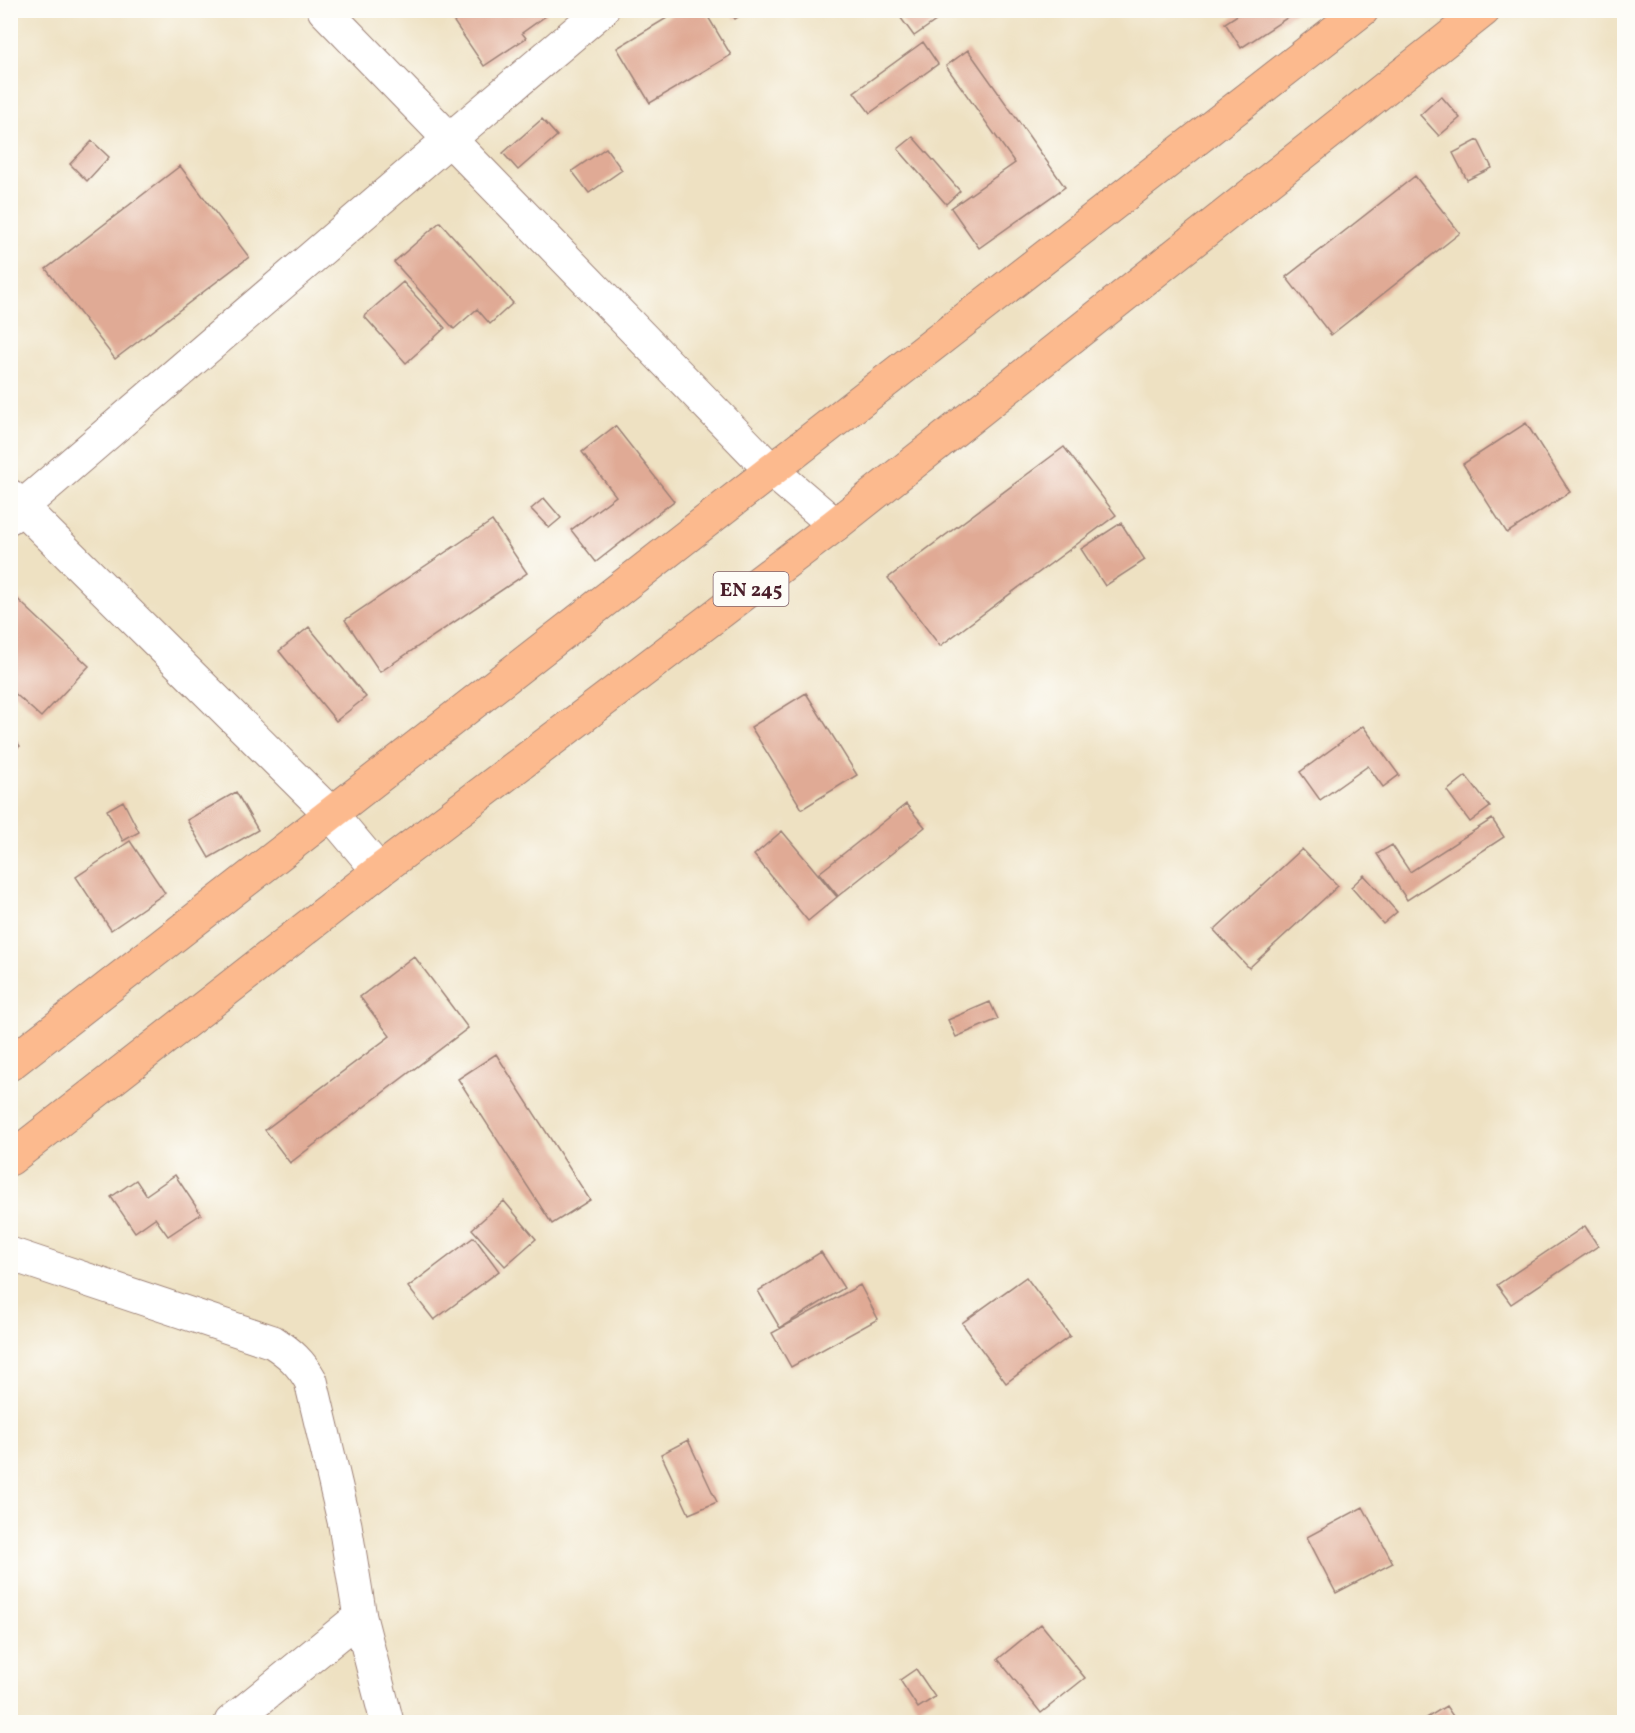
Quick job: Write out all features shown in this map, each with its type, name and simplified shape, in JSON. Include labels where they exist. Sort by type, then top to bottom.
[{"type":"main road","points":[[10,1064],[1362,10]]},
{"type":"main road","name":"EN 245","points":[[10,1159],[379,871],[835,525],[1484,10]]},
{"type":"street","points":[[324,10],[771,470],[835,525]]},
{"type":"street","points":[[379,871],[331,814],[15,507],[602,10]]},
{"type":"street","points":[[10,1254],[273,1341],[303,1366],[311,1381],[345,1525],[360,1617],[387,1722]]},
{"type":"street","points":[[231,1722],[360,1617]]},
{"type":"building","points":[[452,10],[544,10],[547,15],[522,33],[526,38],[484,66],[448,13]]},
{"type":"building","points":[[680,10],[704,10],[731,55],[650,103],[617,48]]},
{"type":"building","points":[[729,10],[749,10],[735,19]]},
{"type":"building","points":[[895,10],[930,10],[937,20],[914,36]]},
{"type":"building","points":[[1245,10],[1299,10],[1241,48],[1225,23]]},
{"type":"building","points":[[923,42],[938,64],[870,113],[854,92]]},
{"type":"building","points":[[968,50],[1065,187],[979,248],[951,208],[1015,163],[946,66]]},
{"type":"building","points":[[1441,96],[1460,118],[1439,136],[1420,115]]},
{"type":"building","points":[[542,119],[557,136],[518,170],[503,153]]},
{"type":"building","points":[[913,137],[960,191],[946,204],[898,149]]},
{"type":"building","points":[[1478,140],[1492,168],[1467,180],[1453,153]]},
{"type":"building","points":[[92,141],[109,157],[87,181],[70,164]]},
{"type":"building","points":[[606,148],[622,170],[589,193],[572,171]]},
{"type":"building","points":[[180,166],[249,257],[115,359],[46,269]]},
{"type":"building","points":[[1415,176],[1460,233],[1331,335],[1286,277]]},
{"type":"building","points":[[440,222],[513,303],[490,324],[477,309],[454,329],[394,262]]},
{"type":"building","points":[[403,282],[445,328],[406,363],[364,316]]},
{"type":"building","points":[[1526,423],[1570,492],[1507,533],[1463,464]]},
{"type":"building","points":[[615,426],[674,501],[596,562],[571,530],[616,496],[582,452]]},
{"type":"building","points":[[1064,447],[1116,515],[940,646],[888,578]]},
{"type":"building","points":[[544,498],[561,518],[549,528],[531,509]]},
{"type":"building","points":[[492,521],[527,573],[380,672],[345,620]]},
{"type":"building","points":[[1121,523],[1145,560],[1105,586],[1081,549]]},
{"type":"building","points":[[10,592],[89,666],[41,717],[10,689]]},
{"type":"building","points":[[309,627],[366,697],[336,721],[279,651]]},
{"type":"building","points":[[806,693],[857,775],[802,809],[751,727]]},
{"type":"building","points":[[1363,726],[1399,775],[1383,787],[1368,766],[1320,800],[1300,772]]},
{"type":"building","points":[[10,732],[20,746],[10,753]]},
{"type":"building","points":[[1466,776],[1490,807],[1470,822],[1447,791]]},
{"type":"building","points":[[236,792],[258,830],[209,858],[187,820]]},
{"type":"building","points":[[123,801],[139,832],[123,841],[107,810]]},
{"type":"building","points":[[906,804],[925,827],[838,896],[819,873]]},
{"type":"building","points":[[1492,819],[1504,837],[1407,900],[1377,854],[1392,845],[1410,872]]},
{"type":"building","points":[[782,831],[837,897],[808,921],[754,855]]},
{"type":"building","points":[[130,841],[165,893],[111,930],[76,877]]},
{"type":"building","points":[[1302,849],[1338,886],[1249,968],[1214,930]]},
{"type":"building","points":[[1364,875],[1397,912],[1383,924],[1351,887]]},
{"type":"building","points":[[414,956],[468,1028],[290,1163],[265,1130],[390,1036],[360,997]]},
{"type":"building","points":[[990,1002],[998,1019],[956,1037],[948,1020]]},
{"type":"building","points":[[496,1054],[590,1200],[552,1224],[458,1079]]},
{"type":"building","points":[[175,1175],[201,1214],[168,1236],[155,1218],[135,1232],[111,1197],[136,1180],[146,1195]]},
{"type":"building","points":[[504,1201],[536,1239],[505,1266],[472,1229]]},
{"type":"building","points":[[1585,1226],[1598,1246],[1511,1304],[1497,1285]]},
{"type":"building","points":[[474,1237],[499,1271],[434,1320],[408,1287]]},
{"type":"building","points":[[821,1252],[844,1288],[780,1328],[758,1291]]},
{"type":"building","points":[[1026,1277],[1070,1336],[1006,1383],[962,1323]]},
{"type":"building","points":[[860,1285],[878,1319],[791,1367],[772,1333]]},
{"type":"building","points":[[688,1440],[717,1502],[689,1514],[661,1454]]},
{"type":"building","points":[[1363,1507],[1393,1563],[1336,1593],[1307,1537]]},
{"type":"building","points":[[1041,1624],[1085,1678],[1041,1713],[998,1659]]},
{"type":"building","points":[[916,1669],[935,1697],[918,1708],[900,1680]]},
{"type":"building","points":[[1446,1706],[1457,1722],[1420,1722]]}]
